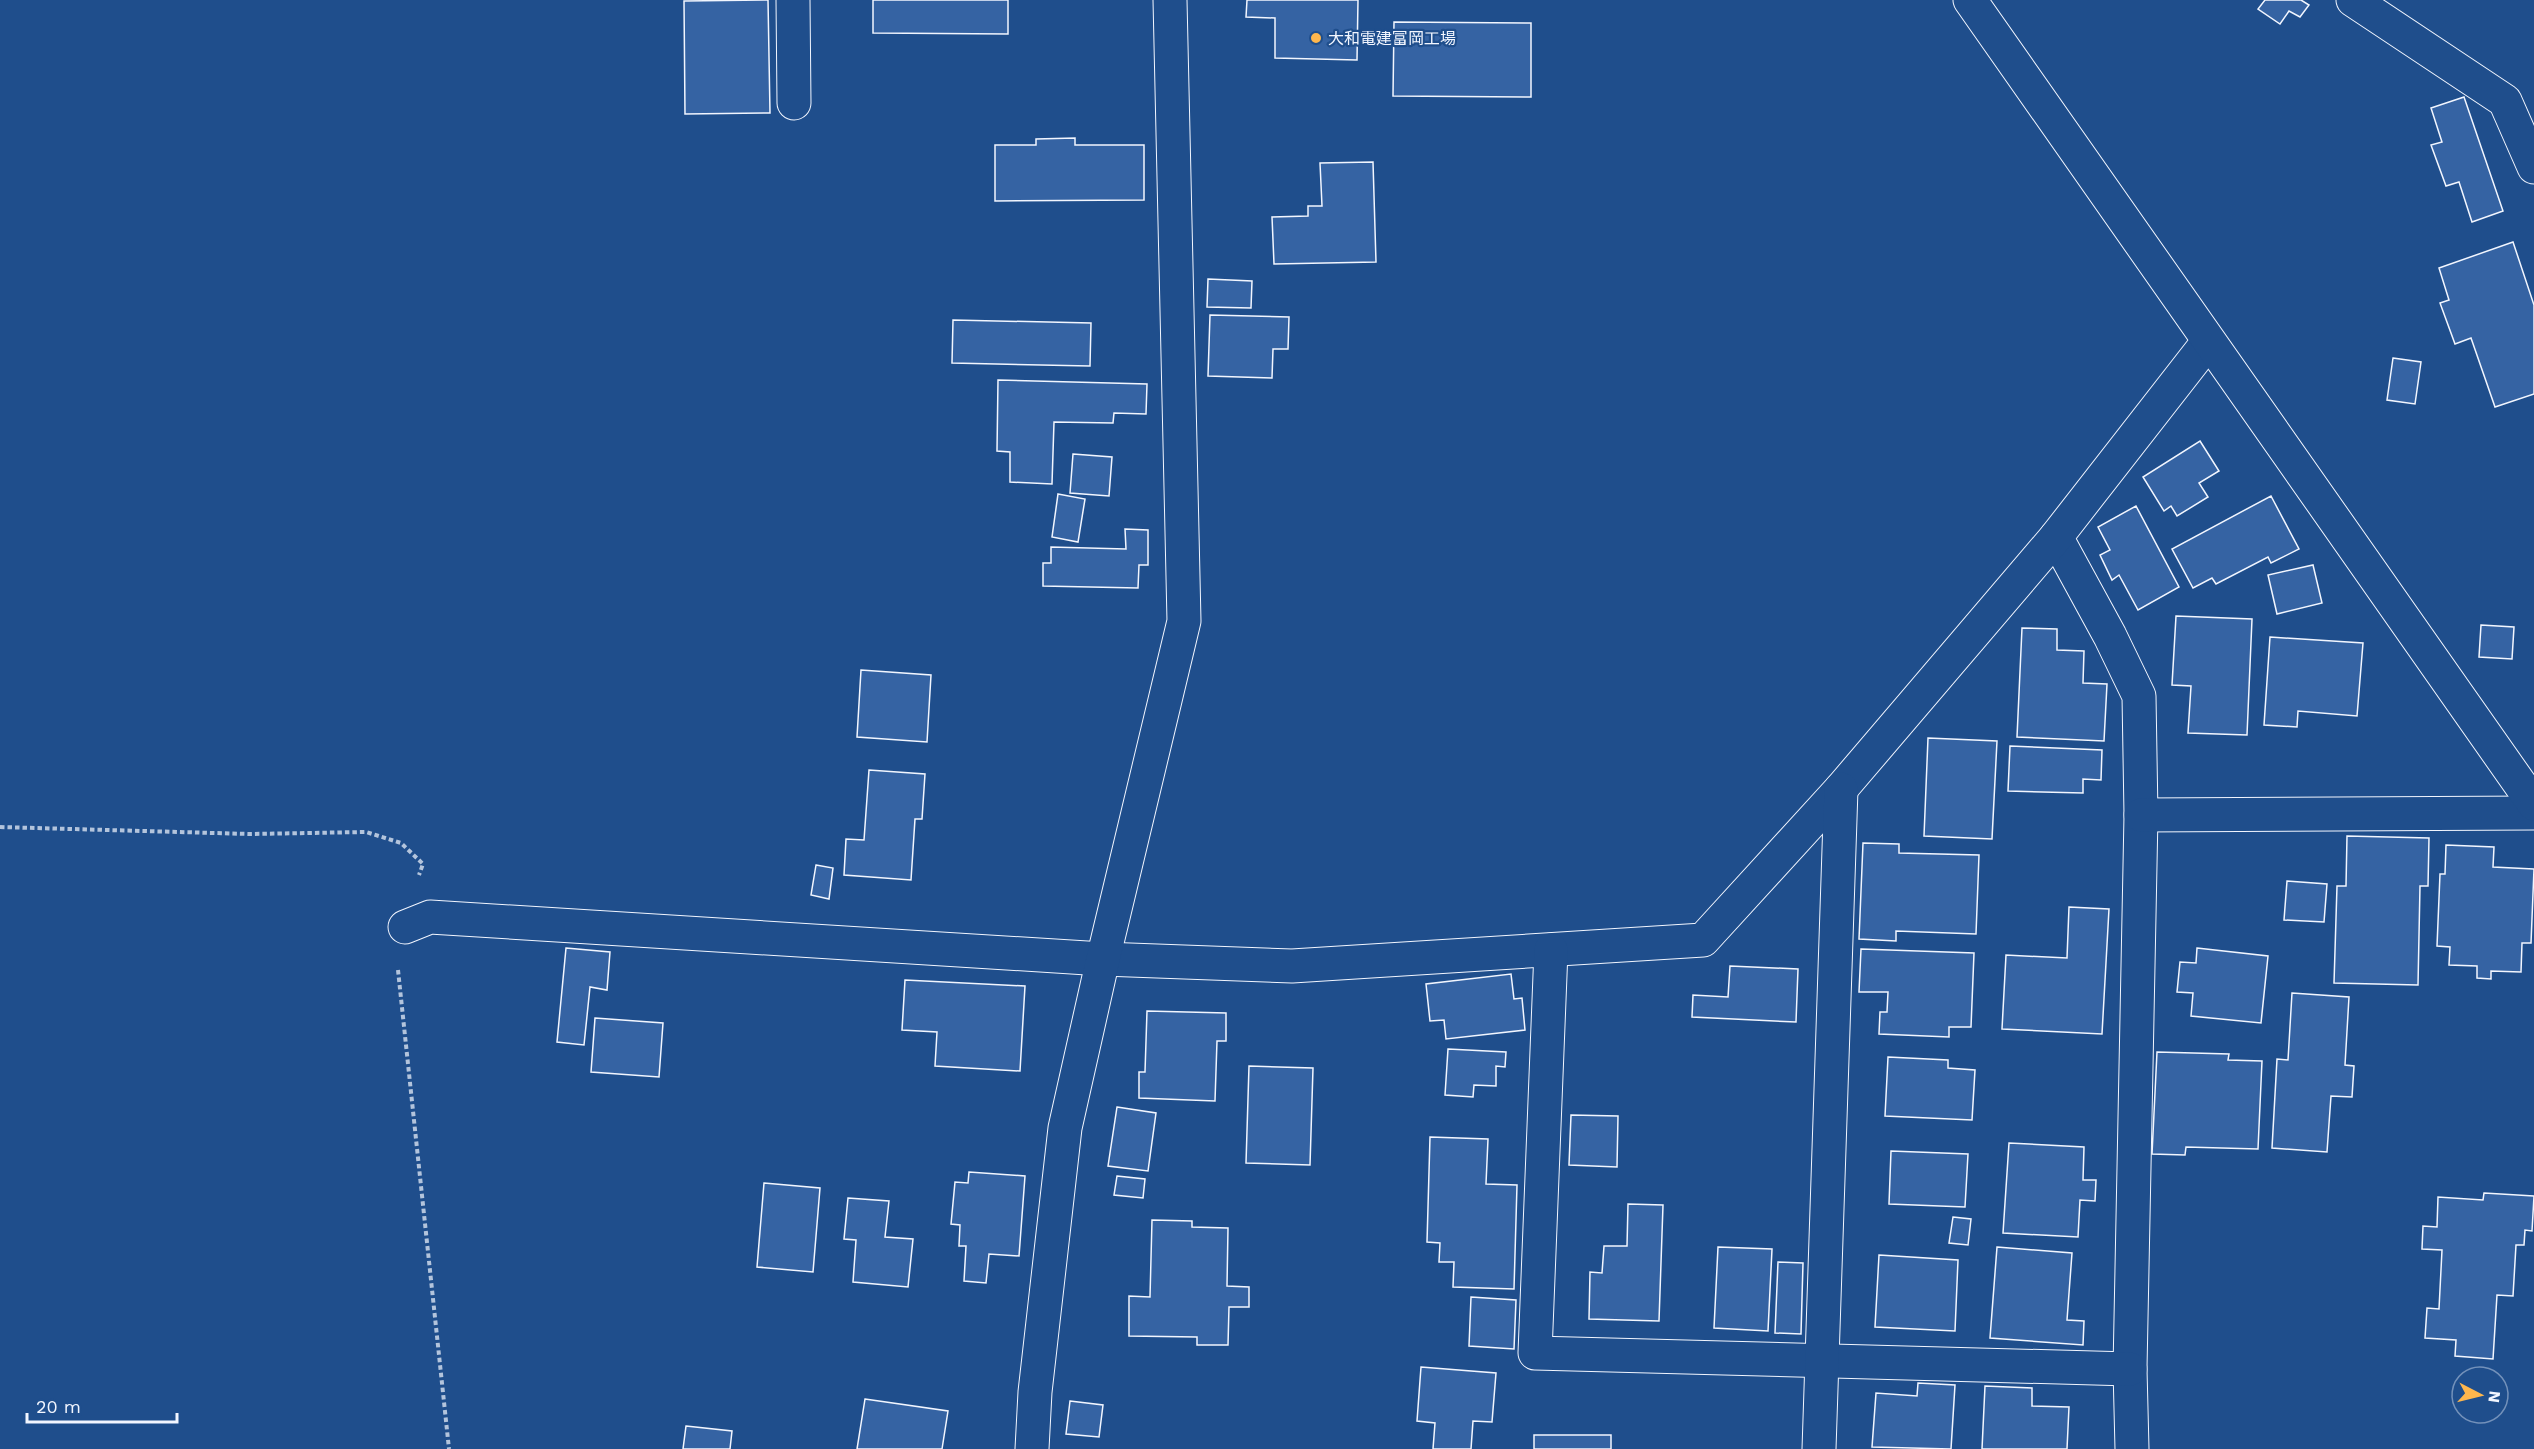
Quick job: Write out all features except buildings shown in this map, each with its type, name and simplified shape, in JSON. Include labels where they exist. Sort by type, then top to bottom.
[{"type":"street","points":[[793,0],[794,103]]},
{"type":"street","points":[[1032,1449],[1035,1392],[1065,1128],[1184,621],[1170,0]]},
{"type":"street","points":[[1970,0],[2534,804]]},
{"type":"street","points":[[2353,0],[2505,101],[2534,167]]},
{"type":"street","points":[[405,927],[430,917],[1103,959],[1292,966],[1703,940],[1841,789],[2056,537],[2208,342]]},
{"type":"street","points":[[2056,537],[2110,636],[2139,696],[2141,815],[2130,1369],[2132,1449]]},
{"type":"street","points":[[1819,1449],[1841,789]]},
{"type":"street","points":[[2141,815],[2534,813]]},
{"type":"street","points":[[1551,950],[1535,1353],[2130,1369]]},
{"type":"path","points":[[0,827],[250,834],[366,832],[401,843],[423,864],[397,960],[449,1449]]},
{"type":"place","name":"大和電建富岡工場","points":[[1316,38]]}]
